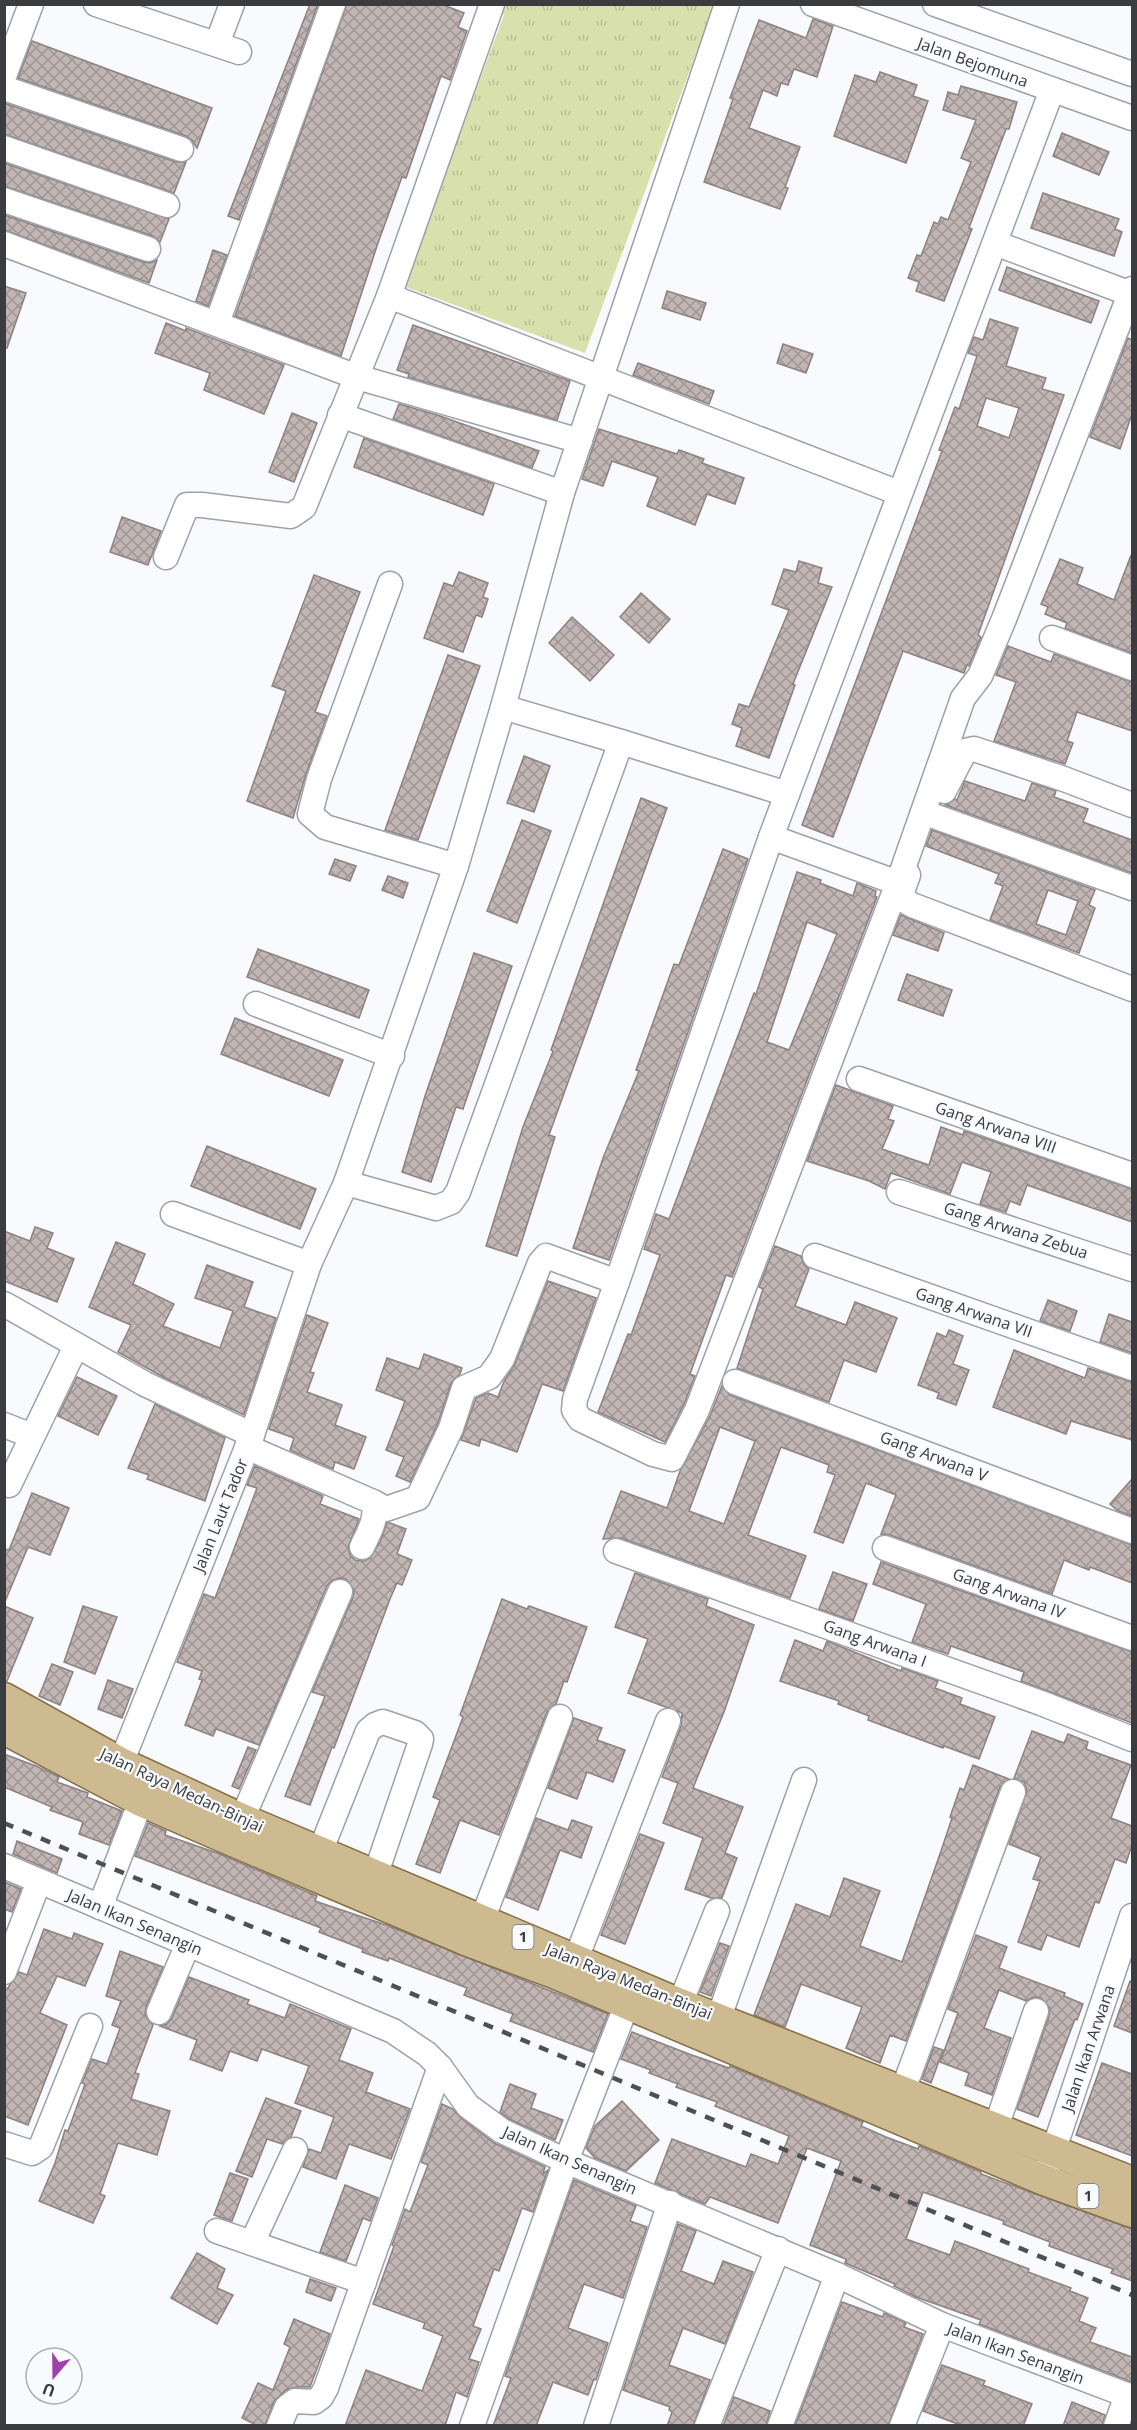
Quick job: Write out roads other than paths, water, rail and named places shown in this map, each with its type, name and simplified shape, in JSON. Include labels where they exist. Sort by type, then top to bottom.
[{"type":"main road","name":"Jalan Raya Medan-Binjai","points":[[4,1698],[121,1763],[242,1819],[482,1920],[563,1961],[719,2018],[1132,2182]]},
{"type":"main road","name":"Jalan Raya Medan-Binjai","points":[[4,1729],[141,1801],[468,1941],[563,1961],[627,2004],[1044,2180],[1132,2211]]},
{"type":"street","points":[[4,76],[31,4]]},
{"type":"street","points":[[96,4],[228,48],[232,4]]},
{"type":"street","points":[[217,323],[333,4]]},
{"type":"street","points":[[166,556],[187,505],[291,516],[304,507],[389,296],[492,4]]},
{"type":"street","name":"Jalan Laut Tador","points":[[121,1763],[249,1441],[309,1264],[346,1183],[392,1056],[456,866],[562,493],[727,4]]},
{"type":"street","name":"Jalan Bejomuna","points":[[813,4],[1132,118]]},
{"type":"street","points":[[936,4],[1132,74]]},
{"type":"street","points":[[4,88],[181,149]]},
{"type":"street","points":[[995,243],[1132,292],[1000,628],[980,676],[963,698],[898,883],[698,1410],[672,1459],[653,1454],[580,1419],[574,1410],[574,1399],[617,1282],[771,837],[1052,90]]},
{"type":"street","points":[[4,148],[167,205]]},
{"type":"street","points":[[4,200],[148,249]]},
{"type":"street","points":[[4,244],[357,377],[580,441]]},
{"type":"street","points":[[389,296],[899,494]]},
{"type":"street","points":[[340,415],[562,493]]},
{"type":"street","points":[[390,584],[319,779],[310,814],[325,827],[456,866]]},
{"type":"street","points":[[1052,638],[1132,668]]},
{"type":"street","points":[[503,707],[787,794]]},
{"type":"street","points":[[346,1183],[436,1208],[451,1202],[458,1192],[621,742]]},
{"type":"street","points":[[1132,805],[1064,778],[974,750],[964,751],[931,815],[903,889],[902,899],[912,905],[1132,989]]},
{"type":"street","points":[[931,815],[1132,888]]},
{"type":"street","points":[[771,837],[898,883]]},
{"type":"street","points":[[256,1004],[392,1056]]},
{"type":"street","name":"Gang Arwana VIII","points":[[859,1079],[1132,1175]]},
{"type":"street","name":"Gang Arwana Zebua","points":[[899,1192],[1132,1269]]},
{"type":"street","points":[[174,1214],[309,1264]]},
{"type":"street","points":[[4,1304],[249,1441],[386,1509],[418,1498],[451,1428],[464,1388],[489,1377],[502,1359],[540,1263],[546,1256],[617,1282]]},
{"type":"street","name":"Gang Arwana VII","points":[[815,1256],[1132,1368]]},
{"type":"street","points":[[9,1485],[76,1346]]},
{"type":"street","name":"Gang Arwana V","points":[[735,1382],[1132,1531]]},
{"type":"street","points":[[4,1425],[32,1436]]},
{"type":"street","points":[[362,1547],[374,1521],[373,1502]]},
{"type":"street","name":"Gang Arwana IV","points":[[885,1548],[1132,1638]]},
{"type":"street","name":"Gang Arwana I","points":[[616,1551],[1041,1703],[1132,1739]]},
{"type":"street","points":[[242,1819],[340,1592]]},
{"type":"street","points":[[482,1920],[560,1717]]},
{"type":"street","points":[[563,1961],[668,1721]]},
{"type":"street","points":[[320,1852],[368,1731],[383,1722],[415,1733],[421,1739],[420,1744],[375,1876]]},
{"type":"street","points":[[719,2018],[804,1780]]},
{"type":"street","points":[[903,2090],[1013,1792]]},
{"type":"street","points":[[100,1906],[141,1801]]},
{"type":"street","name":"Jalan Ikan Senangin","points":[[4,1866],[393,2031],[428,2054],[468,2106],[502,2131],[566,2161],[837,2275],[942,2325],[1130,2396]]},
{"type":"street","points":[[4,1972],[39,1881]]},
{"type":"street","points":[[680,2004],[717,1911]]},
{"type":"street","name":"Jalan Ikan Arwana","points":[[1044,2180],[1132,1922]]},
{"type":"street","points":[[159,2012],[188,1944]]},
{"type":"street","points":[[472,2426],[566,2161],[627,2004]]},
{"type":"street","points":[[996,2127],[1036,2011]]},
{"type":"street","points":[[4,2144],[32,2153],[41,2147],[90,2026]]},
{"type":"street","points":[[279,2426],[287,2407],[295,2401],[314,2402],[321,2397],[326,2388],[440,2067]]},
{"type":"street","points":[[252,2243],[295,2150]]},
{"type":"street","points":[[596,2426],[670,2204]]},
{"type":"street","points":[[217,2231],[364,2282]]},
{"type":"street","points":[[707,2426],[778,2249]]},
{"type":"street","points":[[780,2426],[837,2275]]},
{"type":"street","points":[[902,2426],[942,2325]]},
{"type":"street","points":[[1116,2426],[1130,2396]]},
{"type":"railway","points":[[4,1823],[1132,2295]]}]
